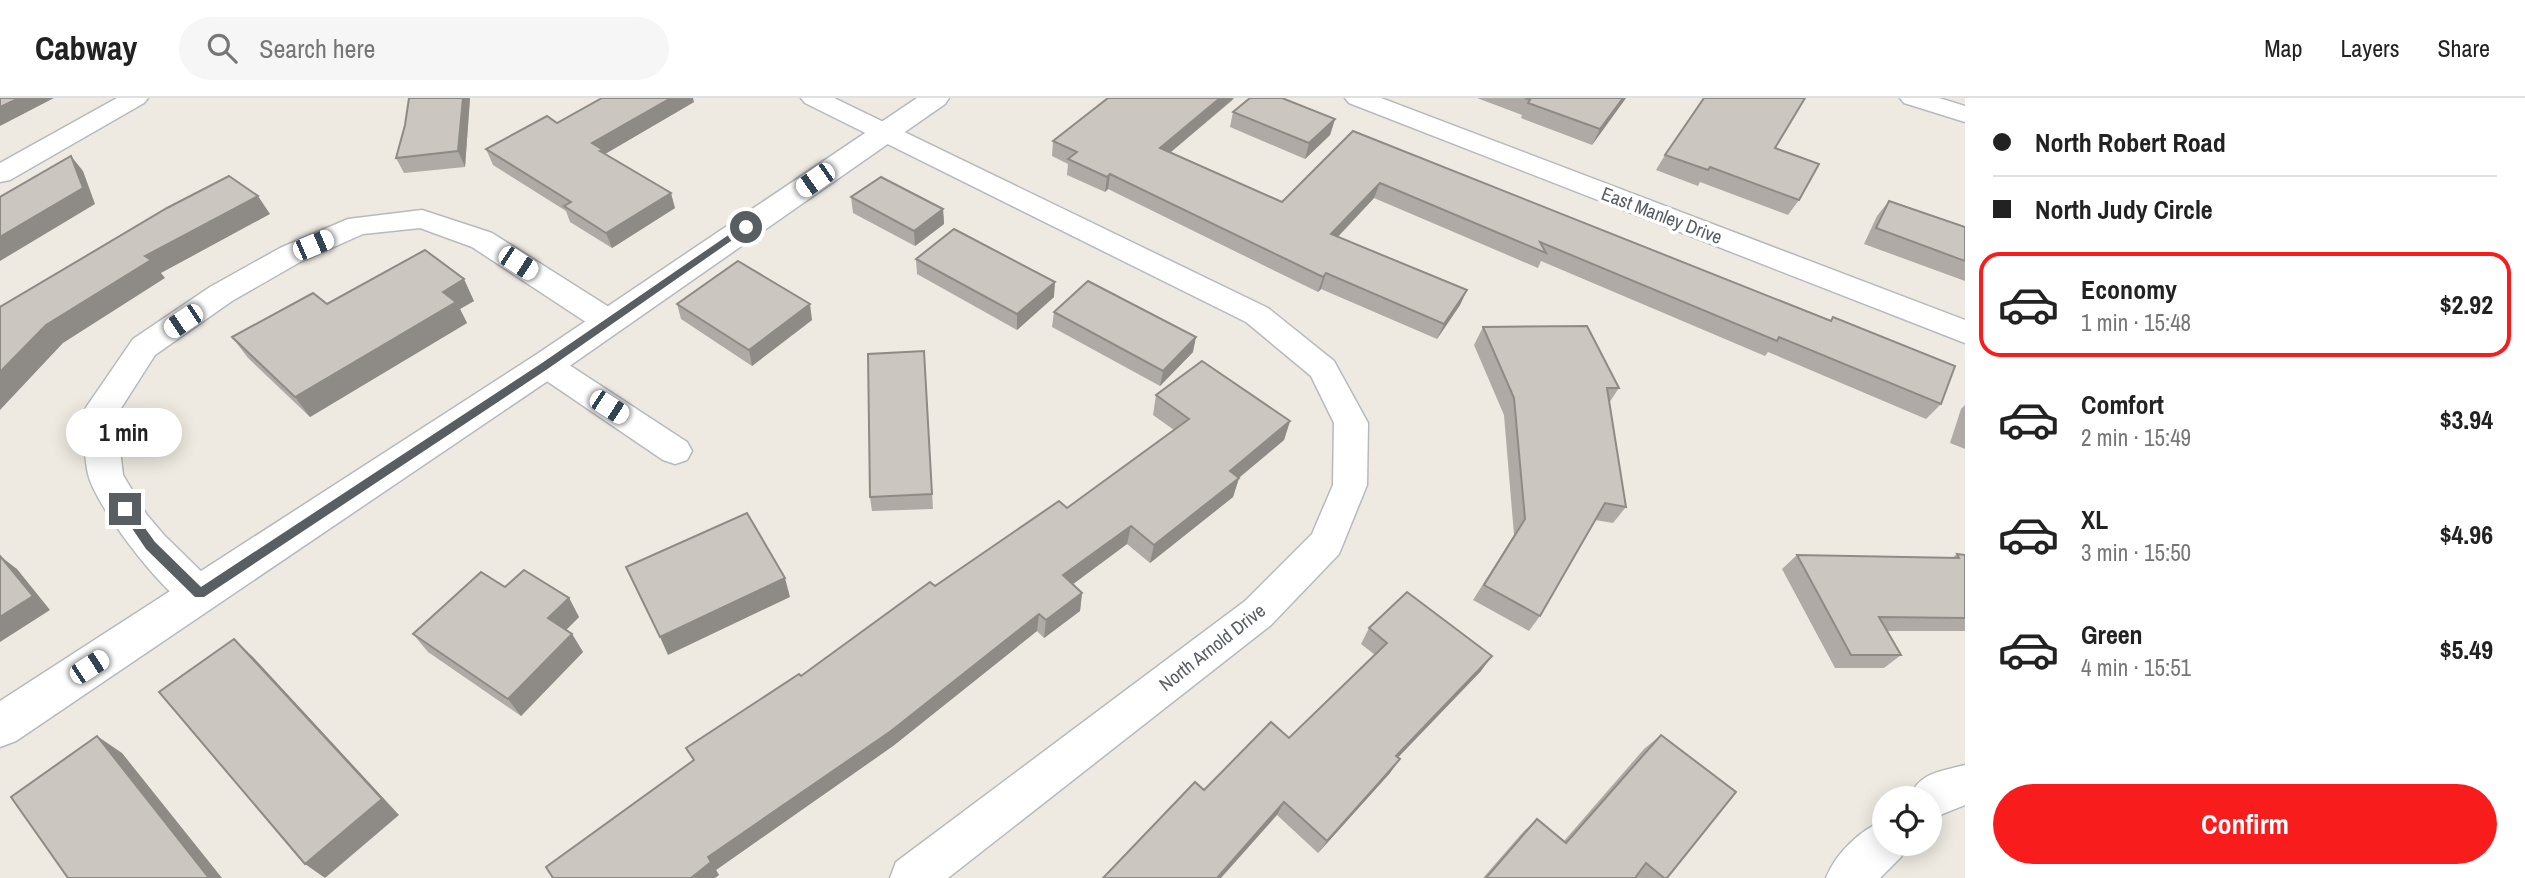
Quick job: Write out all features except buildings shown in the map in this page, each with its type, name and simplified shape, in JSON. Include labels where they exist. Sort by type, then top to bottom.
[{"type":"main road","points":[[0,726],[545,365],[935,98]]},
{"type":"street","points":[[0,174],[135,98]]},
{"type":"street","name":"North Arnold Drive","points":[[814,98],[1257,315],[1323,369],[1351,423],[1350,485],[1326,543],[1258,613],[912,878]]},
{"type":"street","name":"East Manley Drive","points":[[1359,98],[1965,332]]},
{"type":"street","points":[[1913,98],[1965,114]]},
{"type":"street","points":[[200,594],[134,525],[106,476],[99,415],[144,347],[221,294],[290,255],[358,225],[422,219],[482,240],[609,322]]},
{"type":"street","points":[[545,365],[675,451]]},
{"type":"street","points":[[1942,791],[1965,785]]},
{"type":"street","points":[[1848,878],[1872,855]]},
{"type":"route","points":[[125,509],[151,546],[200,594],[545,365],[746,227]]}]
